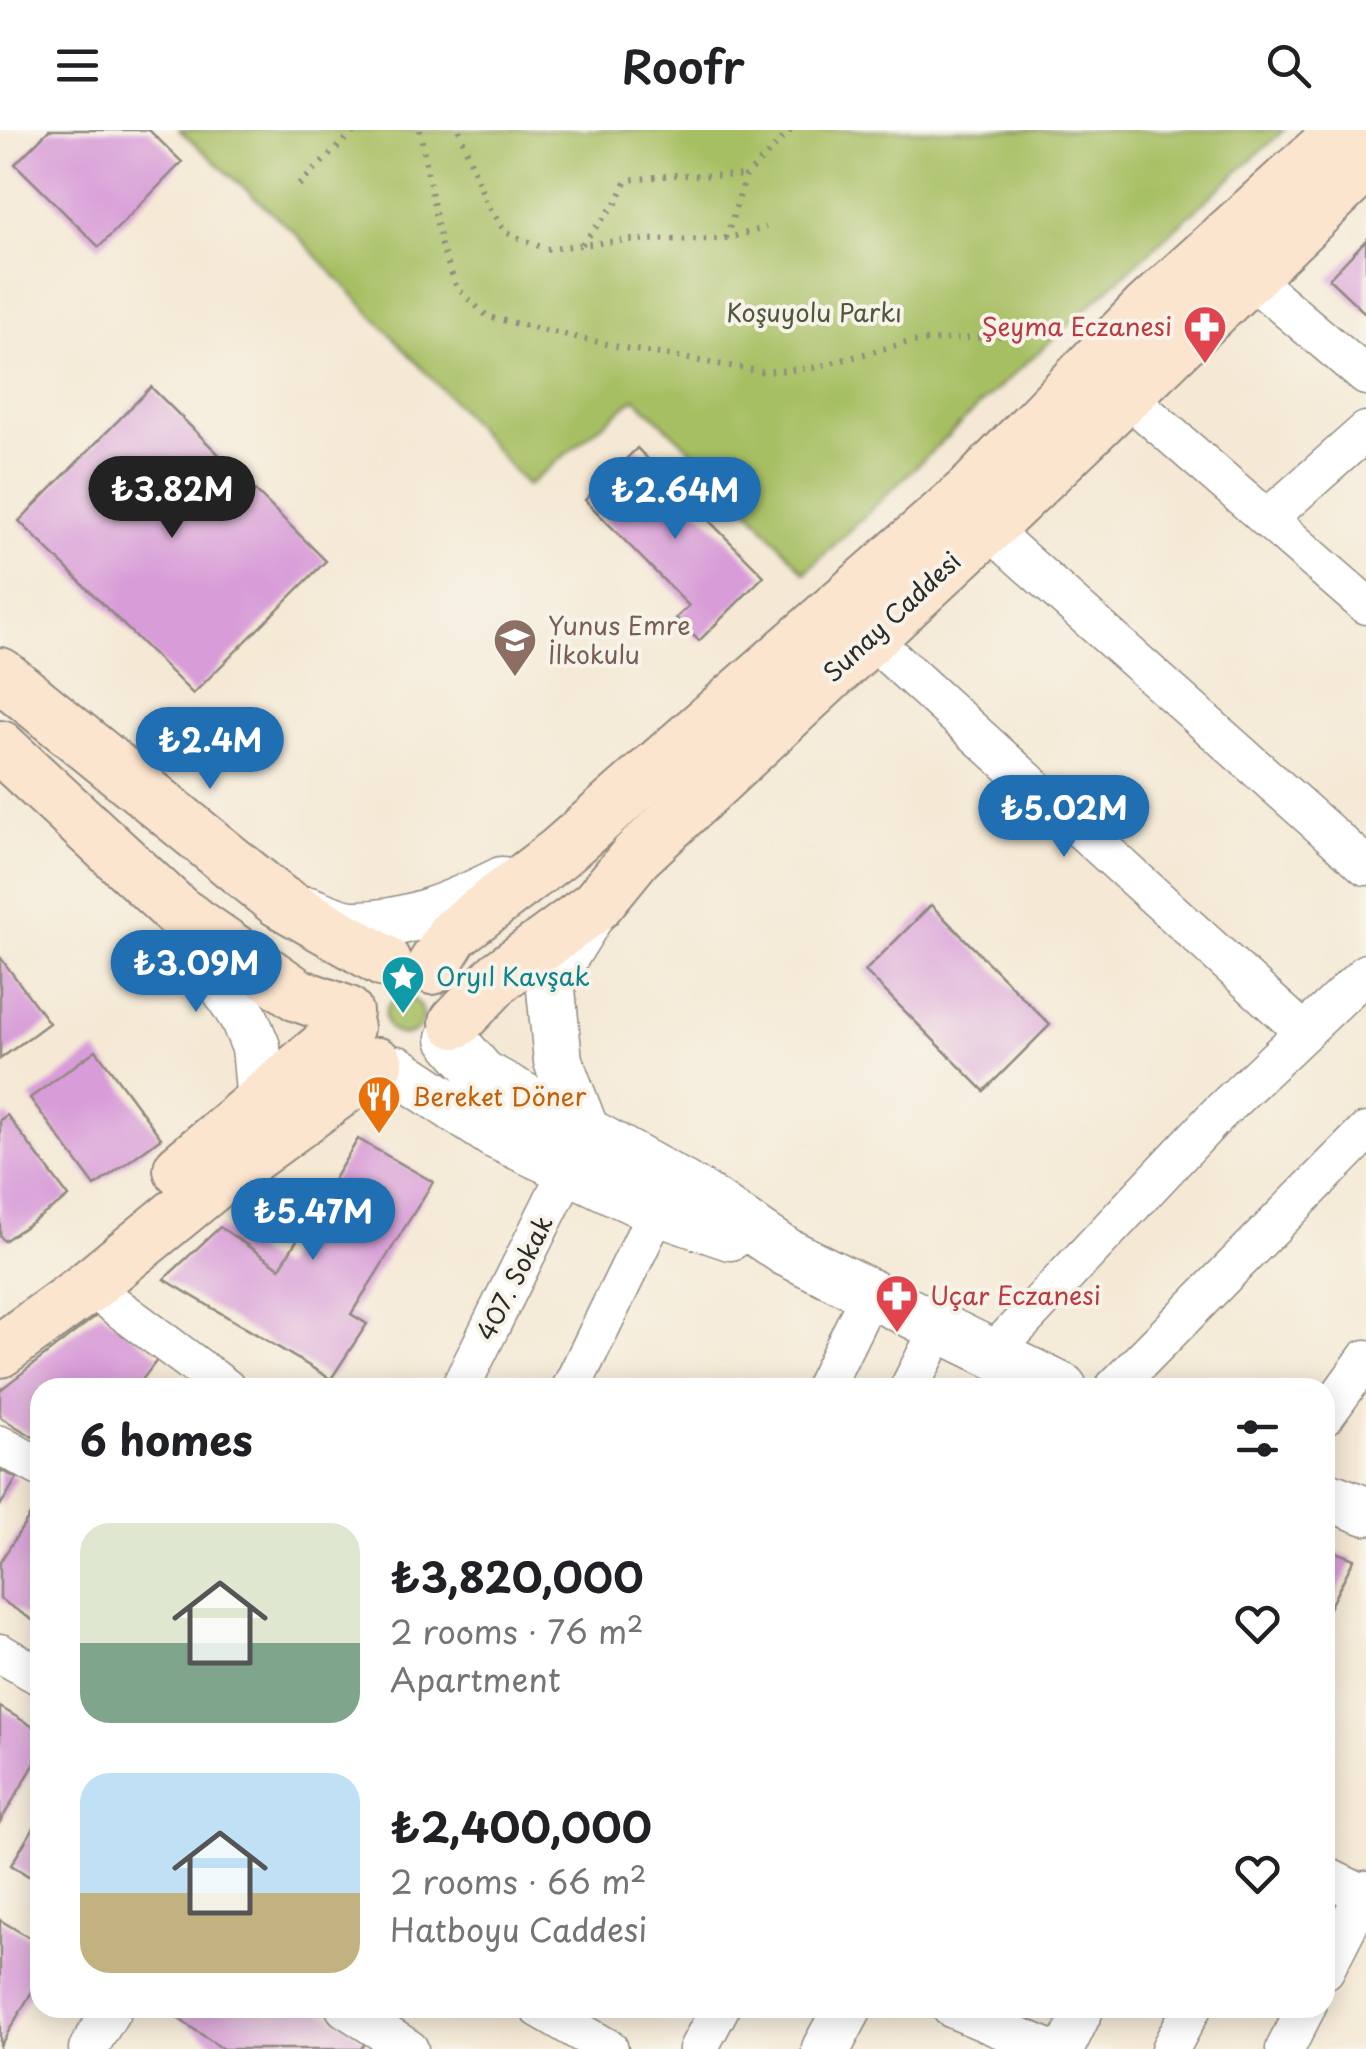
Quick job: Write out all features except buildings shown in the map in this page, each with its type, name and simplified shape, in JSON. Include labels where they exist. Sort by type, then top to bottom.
[{"type":"main road","name":"Sunay Caddesi","points":[[408,965],[559,853],[974,488],[1147,309],[1344,130]]},
{"type":"main road","name":"Sunay Caddesi","points":[[596,905],[636,856],[987,528],[1366,164]]},
{"type":"main road","points":[[0,674],[280,901],[408,965],[444,978],[452,992],[454,1030]]},
{"type":"main road","points":[[0,748],[178,912],[367,1044],[429,1063],[498,977],[596,905]]},
{"type":"main road","points":[[367,1044],[357,980],[408,965]]},
{"type":"main road","points":[[0,1307],[261,1102],[367,1044]]},
{"type":"main road","points":[[0,1351],[89,1286],[215,1183],[367,1044]]},
{"type":"street","points":[[1249,277],[1366,376]]},
{"type":"street","points":[[1126,395],[1366,605]]},
{"type":"street","points":[[1267,519],[1366,431]]},
{"type":"street","points":[[987,528],[1366,866]]},
{"type":"street","points":[[870,638],[1304,1032]]},
{"type":"street","points":[[280,901],[351,926],[412,918],[460,902],[559,853]]},
{"type":"street","name":"Sunay Caddesi","points":[[577,1148],[558,1061],[550,979],[596,905]]},
{"type":"street","points":[[178,912],[244,1018],[256,1047],[261,1102]]},
{"type":"street","points":[[993,1353],[1216,1115],[1366,973]]},
{"type":"street","points":[[454,1030],[482,1074],[657,1212],[786,1252]]},
{"type":"street","points":[[367,1044],[494,1134],[577,1148],[645,1166],[702,1196],[786,1252],[1038,1378]]},
{"type":"street","points":[[1124,1378],[1366,1132]]},
{"type":"street","name":"407. Sokak","points":[[465,1378],[577,1148]]},
{"type":"street","points":[[576,1378],[657,1212]]},
{"type":"street","points":[[89,1286],[213,1378]]},
{"type":"street","points":[[829,1378],[870,1294]]},
{"type":"street","points":[[914,1378],[939,1329]]},
{"type":"street","points":[[1335,1402],[1366,1358]]},
{"type":"street","points":[[0,1445],[30,1462]]},
{"type":"street","points":[[1335,1499],[1366,1511]]},
{"type":"street","points":[[0,1653],[30,1670]]},
{"type":"street","points":[[1335,1880],[1365,1894],[1335,1951]]},
{"type":"street","points":[[88,2049],[107,2018]]},
{"type":"street","points":[[361,2018],[409,2049]]},
{"type":"street","points":[[581,2018],[609,2049]]},
{"type":"street","points":[[698,2049],[715,2018]]},
{"type":"street","points":[[826,2049],[843,2018]]},
{"type":"street","points":[[975,2018],[1049,2049]]},
{"type":"street","points":[[1065,2049],[1080,2018]]},
{"type":"street","points":[[1170,2049],[1187,2018]]},
{"type":"street","points":[[1285,2049],[1301,2018]]},
{"type":"path","points":[[299,185],[355,130]]},
{"type":"path","points":[[420,130],[442,246],[457,288],[488,316],[624,348],[765,372],[814,368],[908,342],[1014,335]]},
{"type":"path","points":[[459,130],[486,202],[506,232],[546,250],[626,240],[726,239],[766,227]]},
{"type":"path","points":[[726,239],[746,176],[791,130]]},
{"type":"path","points":[[581,246],[616,203],[627,180],[676,174],[746,176]]},
{"type":"green space","name":"Koşuyolu Parkı","points":[[179,130],[1284,130],[983,402],[805,573],[716,473],[635,398],[527,486],[294,232]]},
{"type":"green space","points":[[404,997],[418,1002],[423,1016],[418,1030],[404,1035],[390,1030],[385,1016],[390,1002]]},
{"type":"place","name":"Şeyma Eczanesi","points":[[1205,365]]},
{"type":"place","name":"Yunus Emre İlkokulu","points":[[515,678]]},
{"type":"place","name":"Oryıl Kavşak","points":[[403,1015]]},
{"type":"place","name":"Bereket Döner","points":[[379,1135]]},
{"type":"place","name":"Uçar Eczanesi","points":[[897,1334]]}]
